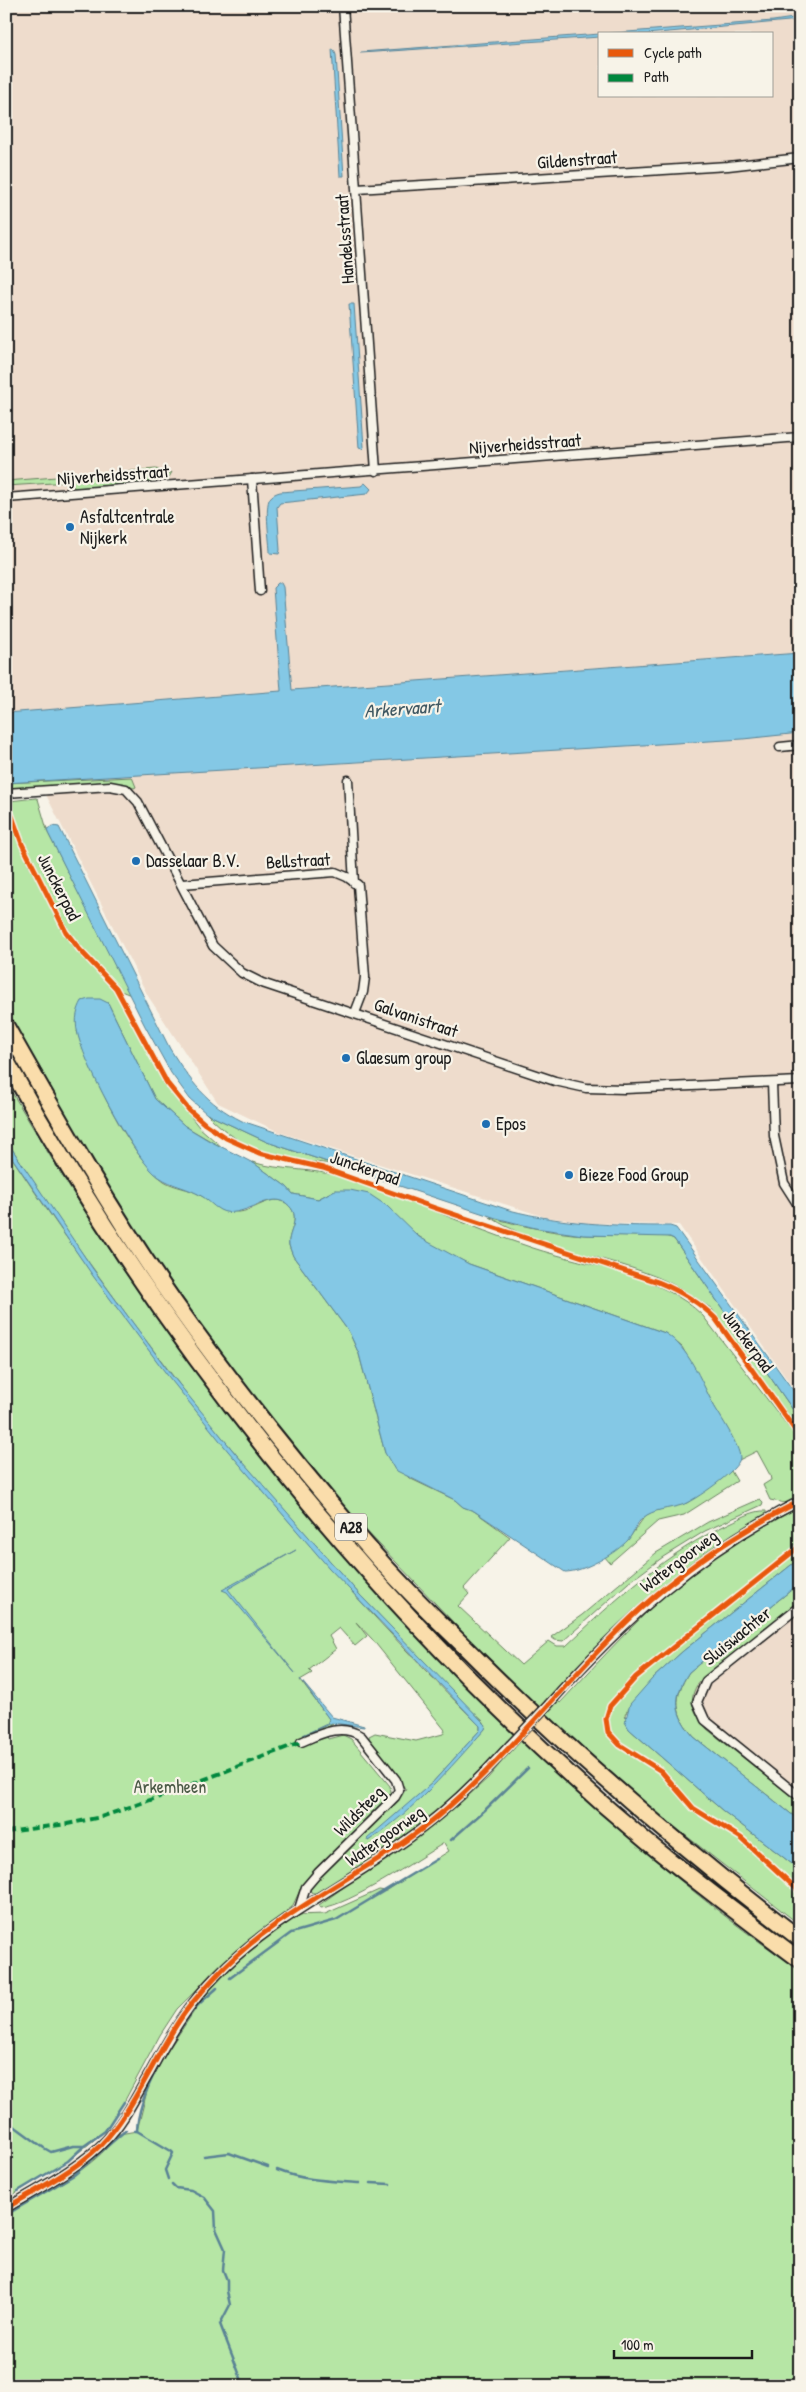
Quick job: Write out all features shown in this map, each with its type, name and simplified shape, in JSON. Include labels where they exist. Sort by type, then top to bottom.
[{"type":"highway","name":"A28","points":[[6,1026],[53,1110],[109,1203],[175,1302],[237,1385],[370,1550],[424,1607],[555,1736],[660,1828],[800,1939]]},
{"type":"highway","name":"A28","points":[[6,1060],[97,1215],[160,1308],[226,1398],[354,1553],[476,1683],[541,1746],[646,1840],[800,1960]]},
{"type":"street","name":"Handelsstraat","points":[[343,6],[376,470]]},
{"type":"street","name":"Gildenstraat","points":[[357,189],[746,164],[800,158]]},
{"type":"street","name":"Nijverheidsstraat","points":[[6,498],[800,437]]},
{"type":"street","points":[[252,479],[260,591]]},
{"type":"street","points":[[780,747],[800,745]]},
{"type":"street","name":"Bellstraat","points":[[348,780],[354,882]]},
{"type":"street","name":"Galvanistraat","points":[[6,793],[110,786],[126,790],[138,802],[213,946],[242,973],[262,983],[555,1081],[586,1088],[625,1090],[800,1082]]},
{"type":"street","name":"Bellstraat","points":[[182,884],[335,872],[348,877],[358,886],[365,977],[363,992],[355,1013]]},
{"type":"street","points":[[772,1083],[774,1136],[784,1183],[800,1208]]},
{"type":"street","name":"Watergoorweg","points":[[6,2208],[86,2157],[106,2140],[130,2107],[182,2016],[217,1975],[253,1943],[299,1909],[417,1832],[483,1775],[628,1621],[668,1585],[730,1541],[800,1501]]},
{"type":"street","name":"Sluiswachter","points":[[800,1606],[706,1681],[697,1702],[705,1720],[800,1797]]},
{"type":"street","name":"Wildsteeg","points":[[299,1909],[306,1887],[395,1797],[399,1790],[396,1780],[361,1736],[354,1732],[346,1730],[330,1731],[301,1742]]},
{"type":"shaded area","name":"Arkervaart","points":[[6,6],[800,6],[800,653],[285,691],[6,716]]},
{"type":"shaded area","name":"Arkervaart","points":[[800,715],[800,1398],[679,1225],[589,1223],[545,1217],[279,1132],[218,1103],[148,996],[38,779]]},
{"type":"shaded area","points":[[800,1589],[800,1811],[689,1726],[691,1680]]},
{"type":"green space","points":[[159,470],[161,475],[172,472],[167,481],[75,488],[69,482],[6,486],[6,481]]},
{"type":"green space","points":[[132,777],[136,787],[134,788],[117,784],[6,790],[6,783]]},
{"type":"green space","points":[[38,799],[48,833],[131,995],[121,991],[79,944],[54,907],[36,872],[20,835],[9,801]]},
{"type":"green space","points":[[6,804],[28,864],[66,935],[119,996],[166,1085],[199,1127],[224,1149],[185,1126],[155,1099],[108,1003],[77,1031],[101,1090],[125,1134],[151,1170],[168,1183],[196,1193],[229,1210],[238,1212],[274,1200],[286,1203],[291,1208],[294,1213],[294,1224],[289,1240],[290,1249],[293,1256],[349,1332],[359,1354],[385,1453],[409,1478],[474,1511],[510,1537],[464,1588],[469,1594],[458,1606],[521,1665],[549,1641],[557,1646],[566,1646],[623,1594],[685,1548],[743,1517],[766,1511],[766,1515],[698,1558],[649,1597],[592,1651],[539,1708],[472,1642],[339,1502],[292,1446],[238,1378],[120,1208],[67,1122],[6,1011]]},
{"type":"green space","name":"Arkemheen","points":[[6,1082],[60,1172],[116,1259],[175,1344],[237,1427],[370,1586],[515,1735],[452,1798],[416,1828],[360,1867],[316,1893],[312,1893],[310,1890],[311,1885],[406,1790],[374,1749],[369,1736],[375,1733],[416,1741],[443,1734],[445,1730],[372,1639],[356,1622],[367,1636],[355,1646],[339,1628],[329,1636],[336,1649],[309,1670],[312,1673],[300,1680],[333,1724],[324,1729],[328,1739],[343,1735],[351,1739],[390,1786],[392,1797],[309,1877],[303,1884],[292,1907],[242,1945],[177,2009],[160,2035],[124,2102],[105,2131],[68,2161],[6,2199],[6,1149],[113,1302],[228,1450],[351,1591],[480,1726],[480,1730],[432,1783],[368,1841],[428,1789],[485,1729],[484,1722],[459,1699],[360,1595],[263,1486],[198,1409],[132,1322],[71,1238],[6,1140]]},
{"type":"green space","points":[[207,1114],[267,1142],[333,1164],[280,1157],[250,1147],[236,1139]]},
{"type":"green space","points":[[252,1162],[341,1177],[509,1240],[623,1273],[666,1290],[686,1302],[703,1316],[800,1442],[800,1497],[785,1503],[770,1500],[763,1485],[771,1480],[770,1475],[757,1451],[739,1460],[733,1441],[682,1347],[665,1333],[469,1264],[436,1248],[408,1229],[335,1190],[318,1199],[293,1194],[287,1187]]},
{"type":"green space","points":[[490,1217],[561,1233],[657,1235],[674,1239],[800,1420],[800,1431],[712,1309],[682,1289],[657,1277],[528,1236]]},
{"type":"green space","points":[[731,1471],[737,1481],[684,1515],[658,1521],[610,1563],[604,1556],[627,1541],[645,1516],[653,1511],[687,1503]]},
{"type":"green space","points":[[760,1499],[763,1502],[762,1505],[705,1531],[663,1557],[628,1583],[563,1641],[555,1640],[551,1637],[582,1615],[656,1553],[708,1522]]},
{"type":"green space","points":[[800,1504],[800,1544],[629,1680],[606,1710],[604,1724],[609,1737],[630,1755],[660,1773],[691,1809],[740,1840],[800,1895],[800,1925],[657,1813],[545,1713],[557,1700],[560,1703],[628,1630],[683,1579],[725,1548]]},
{"type":"green space","points":[[800,1549],[800,1558],[683,1651],[652,1679],[625,1715],[629,1729],[723,1811],[800,1870],[800,1890],[751,1843],[694,1806],[663,1770],[621,1744],[610,1731],[608,1719],[612,1707],[638,1678]]},
{"type":"green space","points":[[800,1583],[800,1600],[699,1682],[692,1701],[695,1712],[707,1729],[800,1803],[800,1821],[694,1737],[687,1729],[679,1713],[678,1698],[689,1672]]},
{"type":"green space","points":[[520,1740],[621,1831],[691,1889],[800,1970],[800,2386],[6,2386],[6,2215],[81,2170],[108,2147],[119,2134],[137,2131],[149,2083],[158,2065],[203,1998],[229,1969],[251,1949],[296,1915],[325,1914],[379,1890],[386,1891],[449,1851],[444,1843],[383,1881],[349,1899],[321,1908],[319,1905],[458,1805],[488,1778]]},
{"type":"water","points":[[800,17],[800,20],[669,32],[627,32],[773,21]]},
{"type":"water","points":[[598,34],[598,37],[361,52]]},
{"type":"water","points":[[332,49],[336,55],[344,176],[340,176]]},
{"type":"water","points":[[349,304],[354,304],[364,447],[362,449],[359,448]]},
{"type":"water","points":[[365,483],[371,489],[367,494],[280,503],[277,507],[280,550],[279,554],[270,553],[267,509],[268,502],[273,495],[280,492],[361,486]]},
{"type":"water","points":[[278,583],[281,583],[283,587],[292,690],[800,653],[800,733],[743,739],[6,783],[6,713],[281,691],[273,588]]},
{"type":"water","points":[[53,826],[59,827],[170,1049],[200,1091],[219,1107],[242,1121],[509,1210],[569,1221],[609,1225],[670,1226],[676,1228],[800,1400],[800,1420],[674,1239],[670,1237],[583,1235],[535,1228],[496,1218],[267,1142],[207,1114],[190,1099],[171,1073],[145,1026],[48,833],[47,829]]},
{"type":"water","points":[[100,999],[108,1003],[155,1099],[185,1126],[255,1164],[287,1187],[293,1194],[318,1199],[335,1190],[350,1190],[369,1194],[387,1206],[419,1237],[469,1264],[665,1333],[681,1347],[693,1365],[737,1446],[740,1458],[738,1463],[705,1492],[688,1502],[647,1515],[641,1520],[628,1540],[608,1556],[581,1569],[565,1572],[474,1511],[463,1507],[455,1500],[395,1470],[385,1453],[359,1354],[349,1332],[293,1256],[289,1245],[294,1224],[294,1214],[291,1208],[279,1200],[236,1212],[220,1210],[201,1196],[170,1183],[154,1173],[121,1127],[97,1083],[81,1044],[76,1026],[77,1015],[82,1001]]},
{"type":"water","points":[[6,1140],[93,1269],[170,1373],[235,1453],[360,1595],[486,1725],[485,1729],[416,1803],[368,1841],[367,1839],[432,1783],[480,1730],[480,1726],[329,1568],[228,1451],[168,1376],[93,1276],[6,1149]]},
{"type":"water","points":[[296,1550],[228,1589],[295,1673],[227,1592],[222,1590]]},
{"type":"water","points":[[800,1558],[800,1583],[689,1672],[680,1690],[678,1706],[682,1721],[694,1737],[800,1821],[800,1870],[723,1811],[629,1729],[625,1722],[630,1704],[652,1679],[683,1651]]},
{"type":"water","points":[[300,1679],[332,1717],[364,1727],[332,1723],[303,1735],[327,1724],[329,1719]]},
{"type":"waterway","points":[[451,1840],[528,1768]]},
{"type":"waterway","points":[[230,1978],[291,1933],[336,1920],[437,1859]]},
{"type":"waterway","points":[[135,2131],[137,2131],[139,2116],[149,2085],[165,2053],[194,2009],[217,1988]]},
{"type":"waterway","points":[[6,2120],[51,2152],[73,2146],[84,2146],[105,2131],[124,2102]]},
{"type":"waterway","points":[[6,2215],[74,2175],[126,2130]]},
{"type":"waterway","points":[[137,2131],[173,2153],[165,2170],[168,2179]]},
{"type":"waterway","points":[[18,2191],[68,2161],[83,2147]]},
{"type":"waterway","points":[[204,2156],[229,2153],[268,2167]]},
{"type":"waterway","points":[[277,2170],[307,2178],[360,2183]]},
{"type":"waterway","points":[[371,2183],[390,2184]]},
{"type":"waterway","points":[[172,2184],[176,2188],[191,2190],[204,2197],[215,2211],[216,2229],[225,2249],[223,2270],[227,2280],[230,2305],[220,2324],[244,2386]]},
{"type":"waterway","points":[[6,2199],[10,2196]]},
{"type":"marked path","points":[[6,1832],[67,1824],[101,1817],[159,1797],[301,1742]]},
{"type":"cycle path","name":"Junckerpad","points":[[6,793],[8,805],[22,844],[66,932],[80,950],[116,988],[167,1083],[189,1110],[205,1124],[226,1138],[259,1153],[323,1168],[435,1208],[658,1282],[681,1293],[702,1306],[715,1318],[800,1437]]},
{"type":"cycle path","points":[[6,2208],[74,2167],[98,2148],[128,2109],[185,2012],[216,1976],[241,1952],[268,1930],[412,1836],[439,1815],[491,1766],[613,1635],[676,1578],[736,1537],[800,1501]]},
{"type":"cycle path","points":[[800,1546],[636,1677],[610,1706],[606,1719],[608,1732],[620,1745],[661,1771],[693,1808],[741,1838],[800,1892]]},
{"type":"place","name":"Asfaltcentrale Nijkerk","points":[[70,527]]},
{"type":"place","name":"Dasselaar B.V.","points":[[136,861]]},
{"type":"place","name":"Glaesum group","points":[[346,1058]]},
{"type":"place","name":"Epos","points":[[486,1124]]},
{"type":"place","name":"Bieze Food Group","points":[[569,1175]]}]
